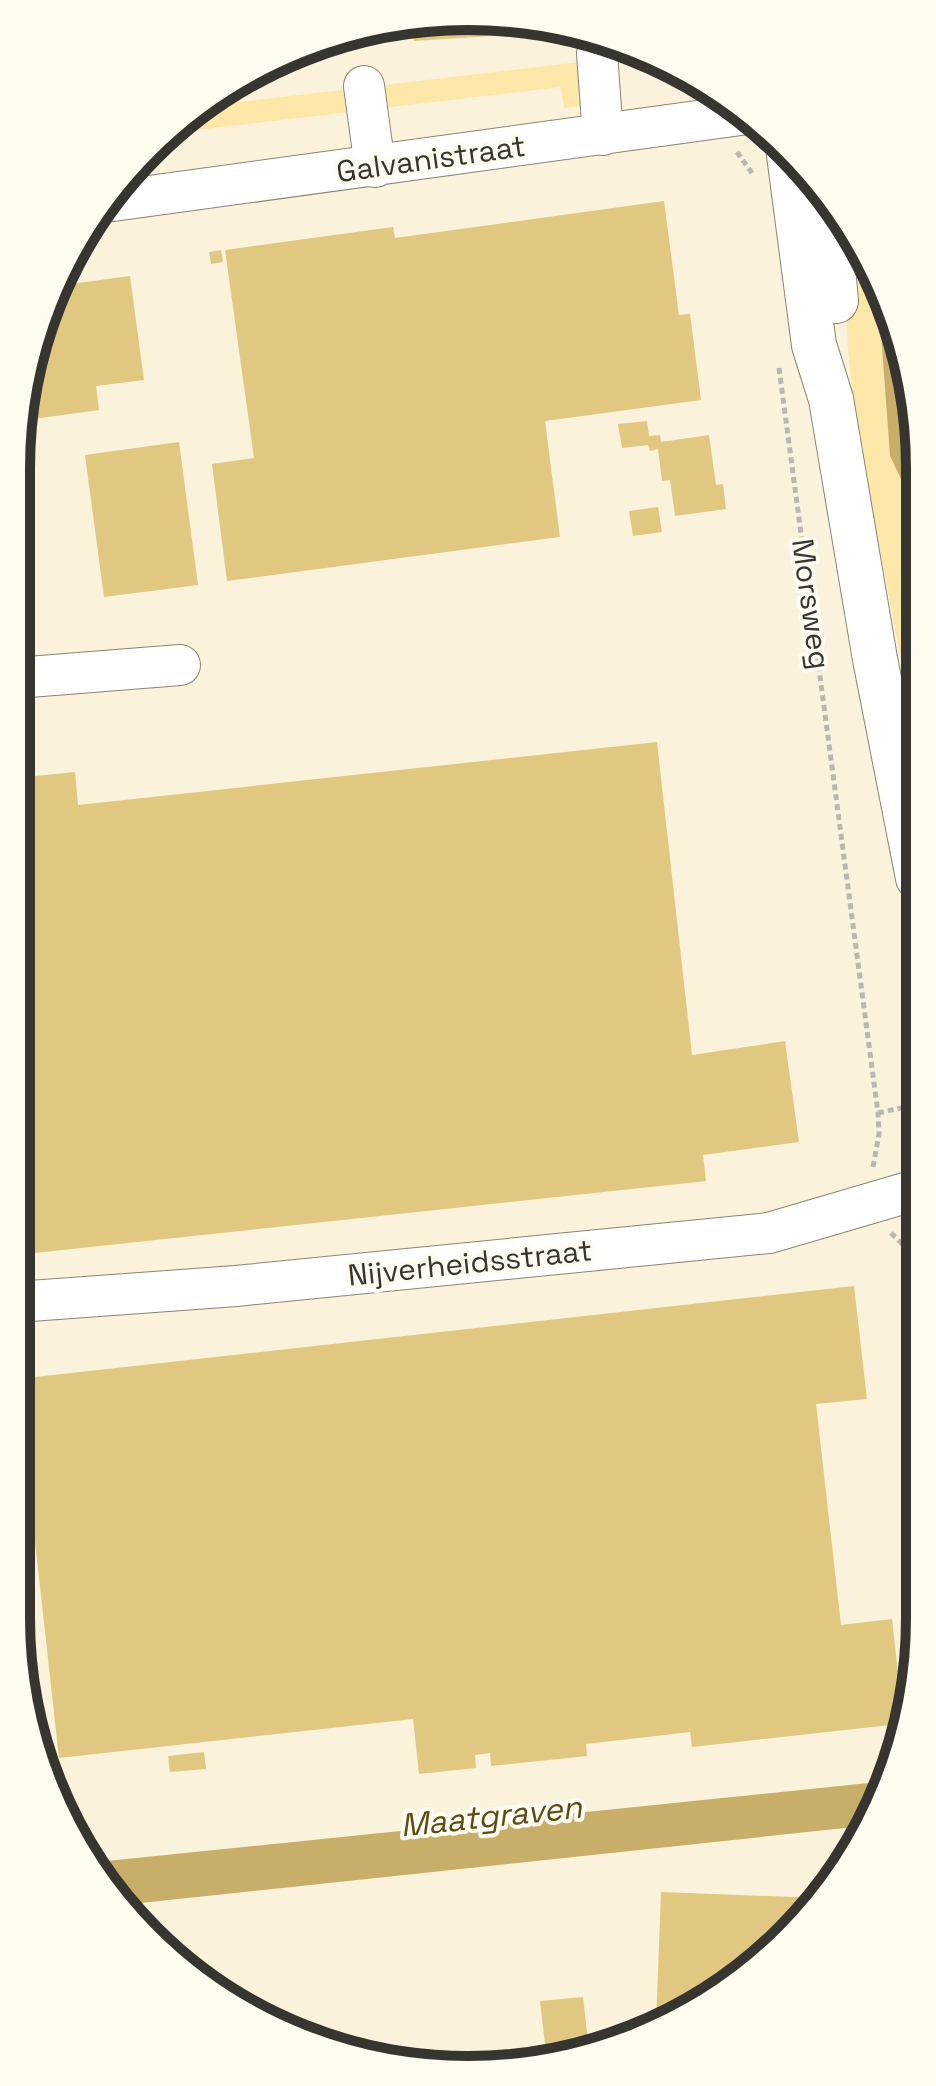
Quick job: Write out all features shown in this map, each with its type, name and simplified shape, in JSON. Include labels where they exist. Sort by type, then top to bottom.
[{"type":"main road","name":"Morsweg","points":[[772,165],[814,345],[831,399],[866,613],[906,817]]},
{"type":"main road","name":"Morsweg","points":[[828,220],[837,325],[831,399]]},
{"type":"street","points":[[597,54],[603,135]]},
{"type":"street","points":[[364,86],[375,167]]},
{"type":"street","name":"Galvanistraat","points":[[122,200],[730,117]]},
{"type":"street","points":[[30,677],[180,665]]},
{"type":"street","name":"Nijverheidsstraat","points":[[30,1301],[236,1286],[769,1233],[906,1193]]},
{"type":"path","points":[[738,124],[735,149],[772,165]]},
{"type":"path","name":"Morsweg","points":[[778,360],[878,1113],[906,1107]]},
{"type":"shaded area","points":[[468,30],[553,38],[636,63],[687,89],[735,121],[778,158],[815,201],[847,249],[873,300],[891,355],[902,411],[906,468],[906,1618],[898,1703],[873,1786],[832,1861],[778,1928],[735,1965],[662,2011],[609,2033],[525,2052],[468,2056],[383,2048],[300,2023],[249,1997],[179,1947],[139,1907],[104,1861],[63,1786],[38,1703],[31,1647],[30,468],[38,383],[63,300],[104,225],[158,158],[225,104],[300,63],[383,38]]},
{"type":"shaded area","points":[[580,62],[586,106],[564,108],[561,87],[189,131],[226,104]]},
{"type":"shaded area","points":[[844,244],[880,318],[890,456],[902,481],[906,513],[906,687],[856,422],[848,351]]},
{"type":"shaded area","points":[[880,318],[898,383],[902,411],[906,513],[902,481],[890,456]]},
{"type":"shaded area","points":[[874,1782],[852,1827],[136,1903],[104,1861]]},
{"type":"building","points":[[439,31],[520,34],[414,41],[413,34]]},
{"type":"building","points":[[664,201],[679,315],[690,314],[701,400],[545,421],[560,537],[227,581],[212,464],[254,458],[225,250],[393,227],[395,238]]},
{"type":"building","points":[[221,250],[223,262],[211,264],[209,252]]},
{"type":"building","points":[[130,276],[144,380],[96,386],[99,410],[33,419],[45,355],[70,284]]},
{"type":"building","points":[[647,421],[649,436],[660,435],[661,442],[709,435],[716,485],[723,484],[726,509],[675,516],[670,480],[662,481],[658,449],[650,451],[648,445],[622,448],[618,424]]},
{"type":"building","points":[[179,442],[198,585],[104,597],[85,455]]},
{"type":"building","points":[[658,507],[662,532],[633,536],[629,511]]},
{"type":"building","points":[[657,742],[692,1055],[785,1041],[799,1142],[703,1155],[706,1181],[30,1253],[30,777],[75,772],[78,805]]},
{"type":"building","points":[[854,1286],[867,1399],[816,1404],[841,1625],[892,1619],[900,1690],[893,1725],[692,1747],[690,1732],[586,1744],[587,1756],[491,1766],[490,1753],[475,1755],[476,1768],[419,1774],[413,1719],[59,1758],[30,1496],[30,1378]]},
{"type":"building","points":[[204,1752],[206,1769],[170,1772],[168,1756]]},
{"type":"building","points":[[661,1892],[805,1897],[778,1928],[735,1965],[656,2014]]},
{"type":"building","points":[[583,1997],[588,2039],[546,2049],[540,2001]]},
{"type":"water label","name":"Maatgraven","points":[[491,1816]]}]
